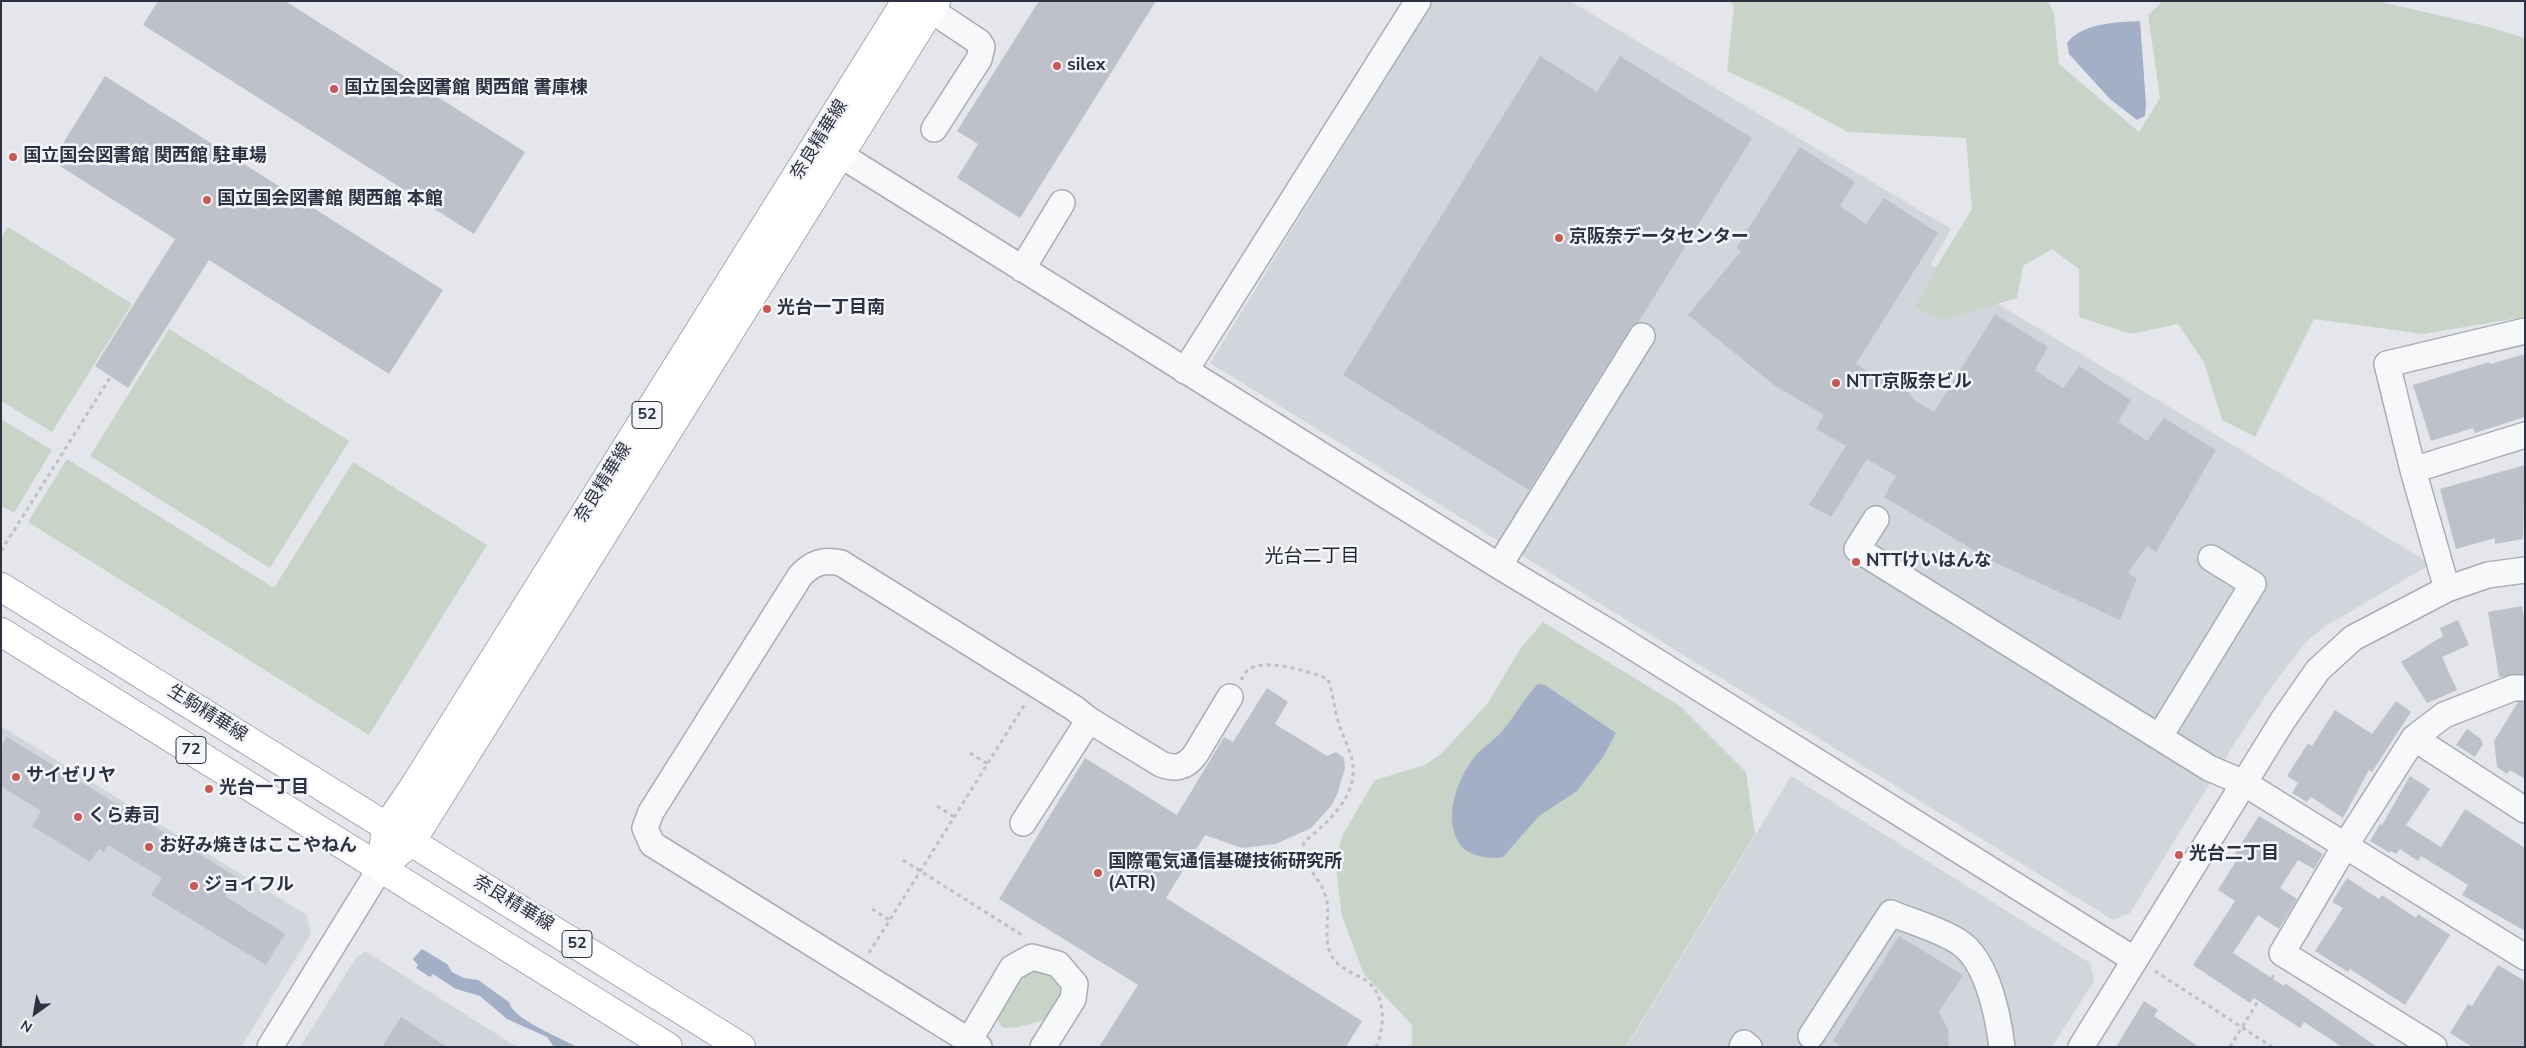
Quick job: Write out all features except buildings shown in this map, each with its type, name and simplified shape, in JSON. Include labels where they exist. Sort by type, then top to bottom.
[{"type":"main road","name":"奈良精華線","points":[[381,867],[386,828],[818,141],[924,4]]},
{"type":"main road","name":"奈良精華線","points":[[381,867],[411,842],[841,156],[924,4]]},
{"type":"main road","name":"生駒精華線","points":[[1,587],[411,842]]},
{"type":"main road","name":"72","points":[[1,632],[381,867]]},
{"type":"main road","name":"奈良精華線","points":[[411,842],[742,1047]]},
{"type":"main road","name":"52","points":[[381,867],[668,1047]]},
{"type":"street","points":[[1185,371],[1418,1]]},
{"type":"street","points":[[924,4],[979,42],[982,48],[979,59],[934,129]]},
{"type":"street","points":[[818,141],[1185,371],[2144,965]]},
{"type":"street","points":[[1022,269],[1062,203]]},
{"type":"street","points":[[2447,589],[2413,470],[2387,364],[2525,331]]},
{"type":"street","points":[[1499,566],[1642,336]]},
{"type":"street","points":[[2413,470],[2525,435]]},
{"type":"street","points":[[1876,519],[1857,549],[2209,768],[2244,783],[2525,957]]},
{"type":"street","points":[[2160,736],[2253,584],[2211,558]]},
{"type":"street","points":[[1043,1047],[1073,999],[1075,984],[1058,964],[1032,956],[1012,968],[974,1044],[652,844],[646,828],[652,812],[800,576],[808,567],[819,562],[841,563],[1037,685],[1089,720],[1170,768],[1180,767],[1189,763],[1230,697]]},
{"type":"street","points":[[2081,1047],[2144,965],[2244,783],[2283,720],[2318,670],[2353,638],[2447,589],[2488,575],[2525,570]]},
{"type":"street","points":[[2434,1047],[2282,952],[2345,846],[2414,738],[2444,715],[2513,688],[2525,688]]},
{"type":"street","points":[[1023,823],[1089,720]]},
{"type":"street","points":[[2414,738],[2525,810]]},
{"type":"street","points":[[270,1047],[381,867]]},
{"type":"street","points":[[1811,1036],[1891,913],[1959,942],[1977,961],[1996,1008],[2002,1047]]},
{"type":"street","points":[[1742,1047],[1744,1044],[1749,1047]]},
{"type":"path","points":[[1,551],[111,376]]},
{"type":"path","points":[[1230,697],[1248,670],[1254,667],[1299,669],[1328,679],[1338,723],[1344,733],[1353,762],[1354,773],[1350,788],[1336,814],[1304,842],[1302,854],[1326,894],[1330,954],[1337,964],[1369,983],[1379,997],[1383,1016],[1376,1047]]},
{"type":"path","points":[[856,972],[1037,685]]},
{"type":"path","points":[[970,753],[988,764]]},
{"type":"path","points":[[937,806],[954,817]]},
{"type":"path","points":[[902,860],[1039,946],[1046,961]]},
{"type":"path","points":[[872,909],[889,920]]},
{"type":"path","points":[[2230,1047],[2286,955]]},
{"type":"path","points":[[2144,965],[2272,1047]]},
{"type":"shaded area","points":[[1433,1],[1570,1],[1951,229],[1931,264],[2431,564],[2324,627],[2306,642],[2272,686],[2234,744],[2130,913],[2113,920],[1210,363]]},
{"type":"shaded area","points":[[1,726],[307,915],[311,934],[241,1047],[1,1047]]},
{"type":"shaded area","points":[[1791,776],[2090,963],[2094,981],[2052,1047],[1627,1047]]},
{"type":"shaded area","points":[[365,951],[517,1047],[300,1047],[355,959]]},
{"type":"green space","points":[[1731,1],[2048,1],[2054,14],[2059,64],[2139,132],[2160,98],[2148,15],[2163,1],[2377,1],[2489,27],[2525,38],[2525,317],[2423,334],[2314,319],[2255,437],[2222,420],[2204,362],[2178,324],[2131,334],[2079,317],[2079,269],[2052,249],[2023,266],[2017,298],[1942,320],[1915,308],[1940,261],[1972,209],[1966,138],[1848,132],[1781,96],[1727,71],[1734,7]]},
{"type":"green space","points":[[8,227],[132,304],[52,432],[1,401],[1,237]]},
{"type":"green space","points":[[169,329],[349,441],[270,568],[90,456]]},
{"type":"green space","points":[[1,419],[52,450],[14,513],[1,506]]},
{"type":"green space","points":[[67,459],[274,588],[353,462],[487,545],[369,735],[28,522]]},
{"type":"green space","points":[[1543,622],[1680,706],[1746,772],[1755,834],[1626,1047],[1412,1047],[1412,1025],[1364,974],[1342,917],[1335,859],[1343,834],[1375,780],[1425,765],[1442,753],[1488,703],[1520,649]]},
{"type":"green space","points":[[1034,970],[1057,979],[1065,992],[1057,1008],[1050,1016],[1037,1022],[1013,1028],[1002,1027],[996,1018],[1019,977]]},
{"type":"water","points":[[2140,21],[2146,104],[2145,116],[2137,120],[2110,99],[2069,54],[2067,43],[2073,36],[2082,31],[2100,25]]},
{"type":"water","points":[[1538,684],[1545,685],[1616,733],[1603,757],[1577,791],[1539,816],[1503,857],[1475,855],[1461,846],[1455,835],[1452,823],[1454,798],[1464,773],[1471,762],[1500,733]]},
{"type":"water","points":[[422,949],[447,964],[452,972],[464,978],[478,980],[509,1002],[519,1015],[528,1021],[577,1047],[554,1047],[547,1037],[507,1019],[480,996],[456,989],[433,974],[430,977],[416,968],[418,965],[413,959]]},
{"type":"place","name":"silex","points":[[1057,66]]},
{"type":"place","name":"国立国会図書館 関西館 書庫棟","points":[[334,89]]},
{"type":"place","name":"国立国会図書館 関西館 駐車場","points":[[13,157]]},
{"type":"place","name":"国立国会図書館 関西館 本館","points":[[207,200]]},
{"type":"place","name":"京阪奈データセンター","points":[[1559,238]]},
{"type":"place","name":"光台一丁目南","points":[[767,309]]},
{"type":"place","name":"NTT京阪奈ビル","points":[[1836,383]]},
{"type":"place","name":"NTTけいはんな","points":[[1856,562]]},
{"type":"place","name":"サイゼリヤ","points":[[16,777]]},
{"type":"place","name":"光台一丁目","points":[[209,789]]},
{"type":"place","name":"くら寿司","points":[[78,817]]},
{"type":"place","name":"お好み焼きはここやねん","points":[[149,847]]},
{"type":"place","name":"光台二丁目","points":[[2179,855]]},
{"type":"place","name":"国際電気通信基礎技術研究所 (ATR)","points":[[1098,873]]},
{"type":"place","name":"ジョイフル","points":[[194,886]]},
{"type":"district","name":"光台二丁目","points":[[1312,557]]}]
